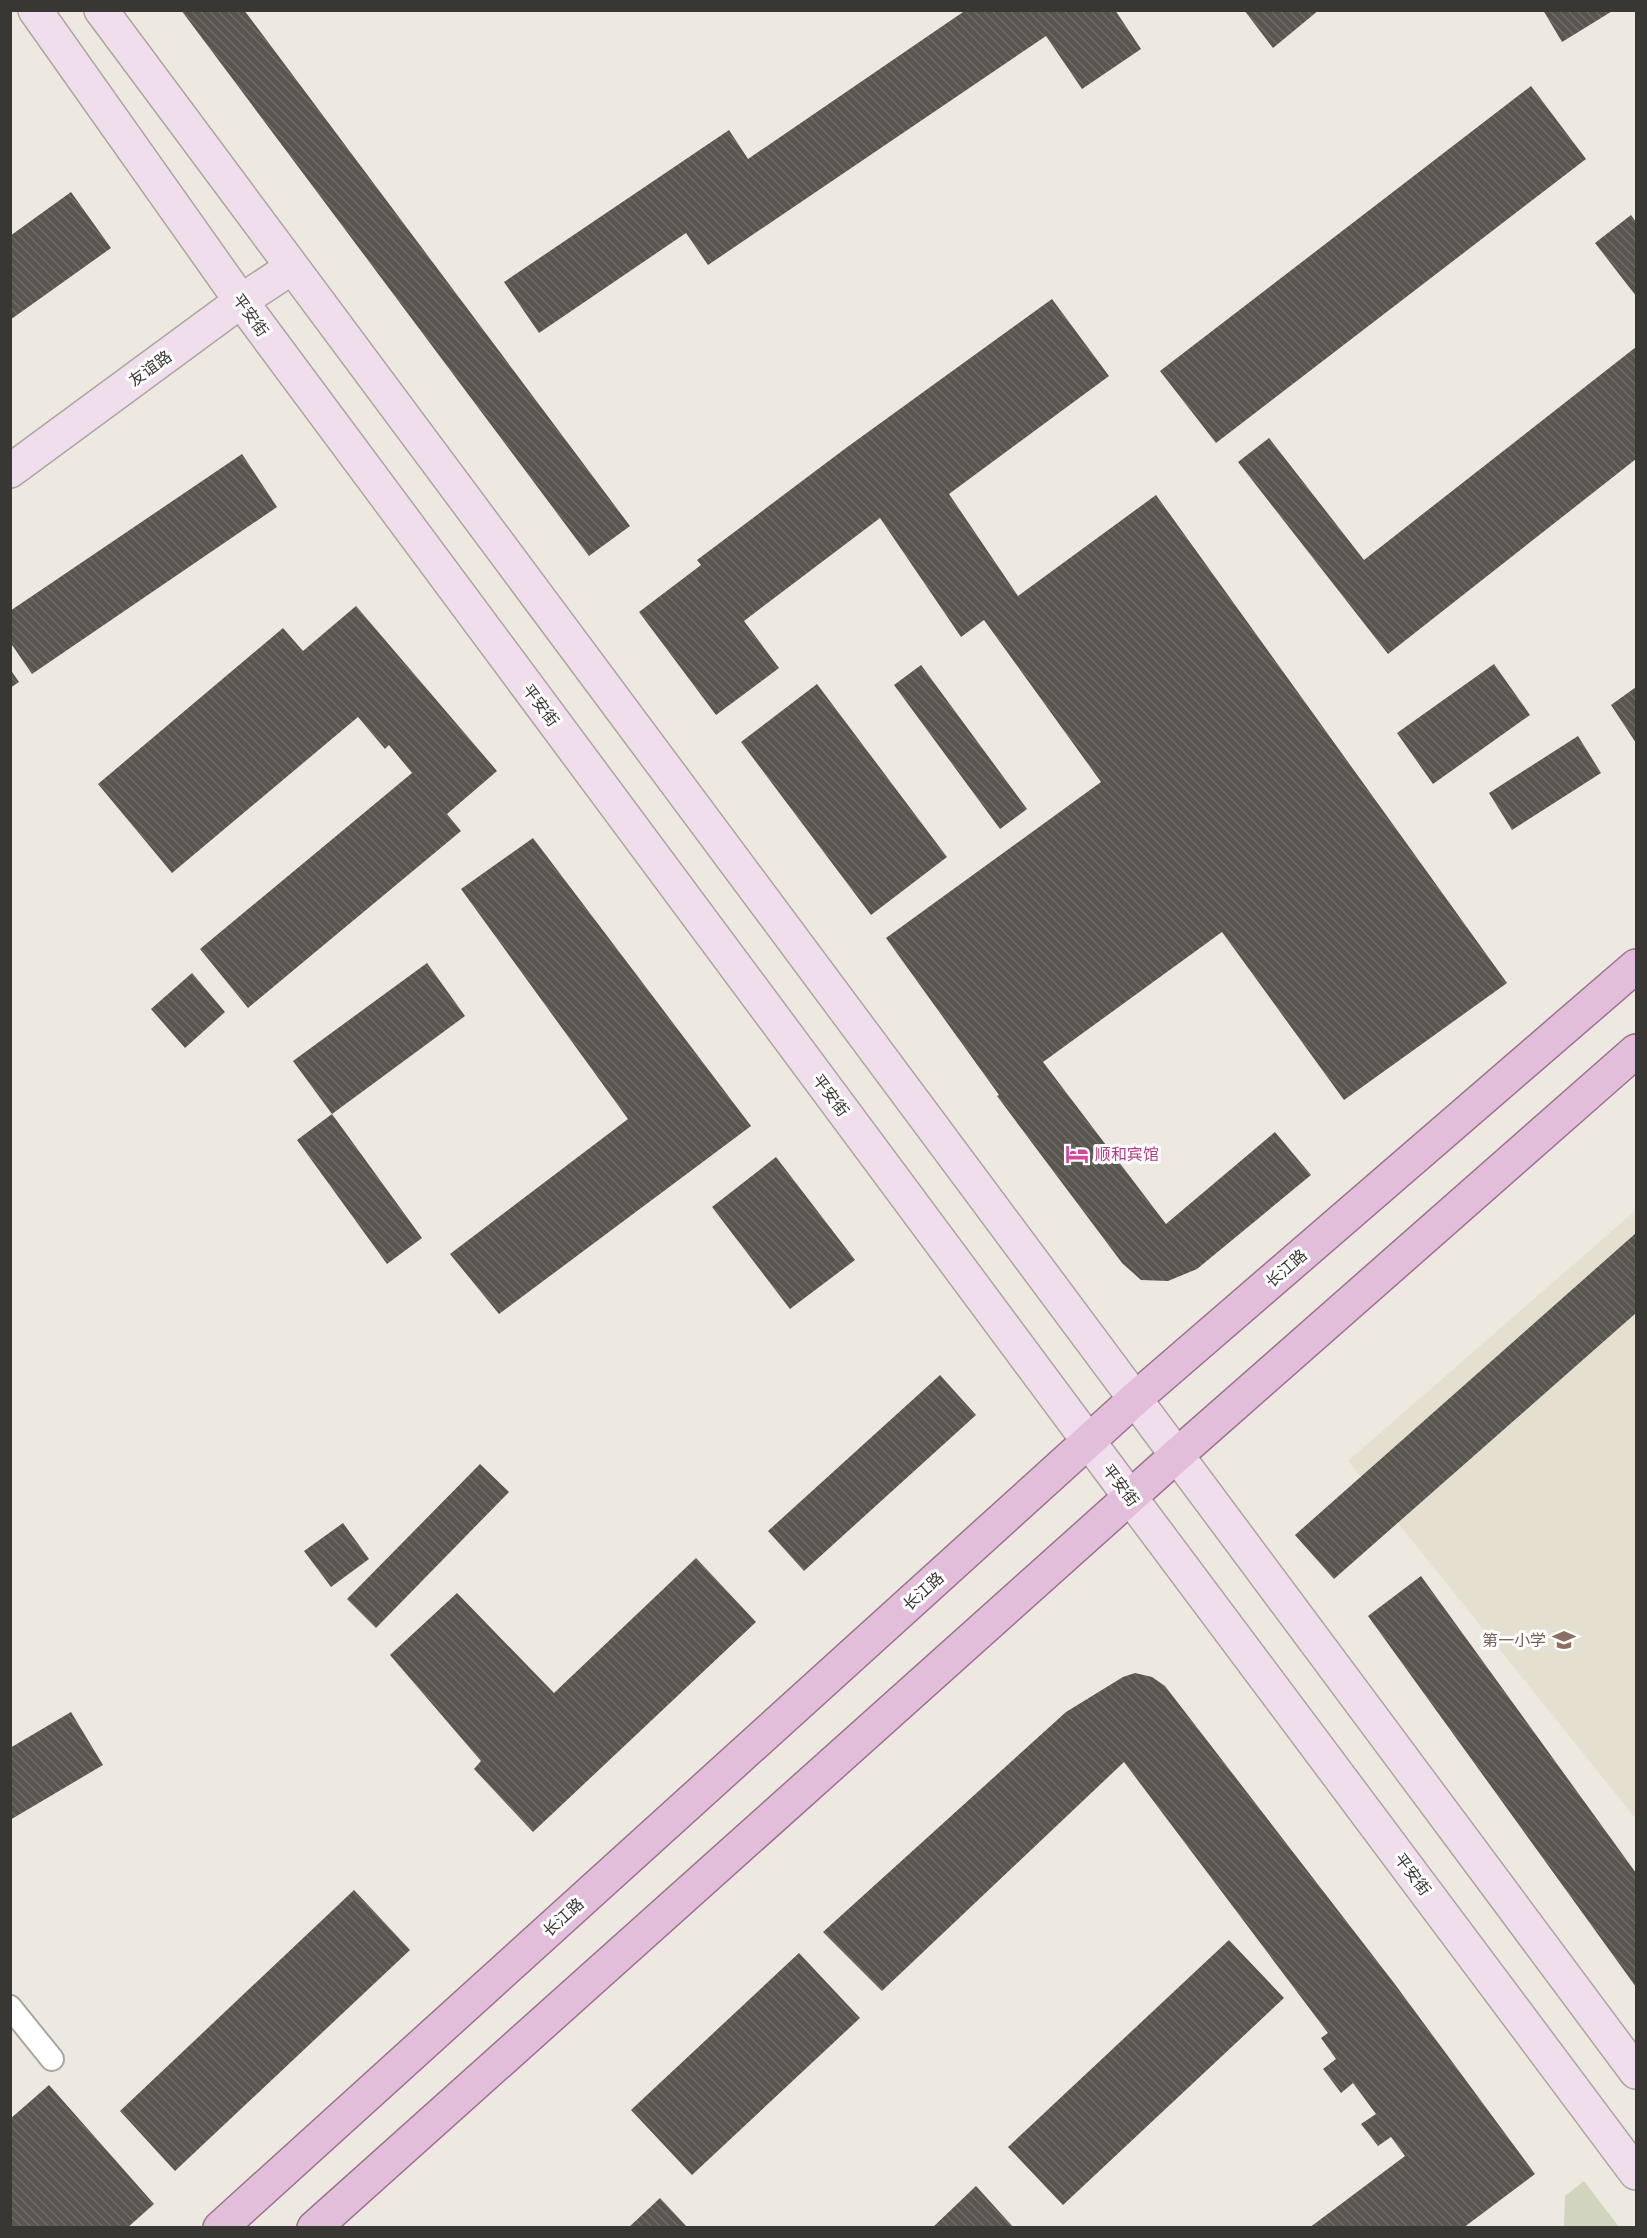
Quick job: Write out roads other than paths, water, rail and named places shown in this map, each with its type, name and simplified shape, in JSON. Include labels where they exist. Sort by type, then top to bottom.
[{"type":"main road","name":"平安街","points":[[35,10],[241,301],[1089,1442],[1636,2173]]},
{"type":"main road","points":[[101,10],[1636,2072]]},
{"type":"main road","name":"友谊路","points":[[10,471],[241,301],[291,268]]},
{"type":"main road","name":"长江路","points":[[220,2228],[1136,1398],[1636,966]]},
{"type":"main road","points":[[314,2228],[1177,1455],[1636,1051]]},
{"type":"lane","points":[[10,2007],[52,2059]]},
{"type":"place","name":"顺和宾馆","points":[[1077,1154]]},
{"type":"place","name":"第一小学","points":[[1564,1640]]}]
